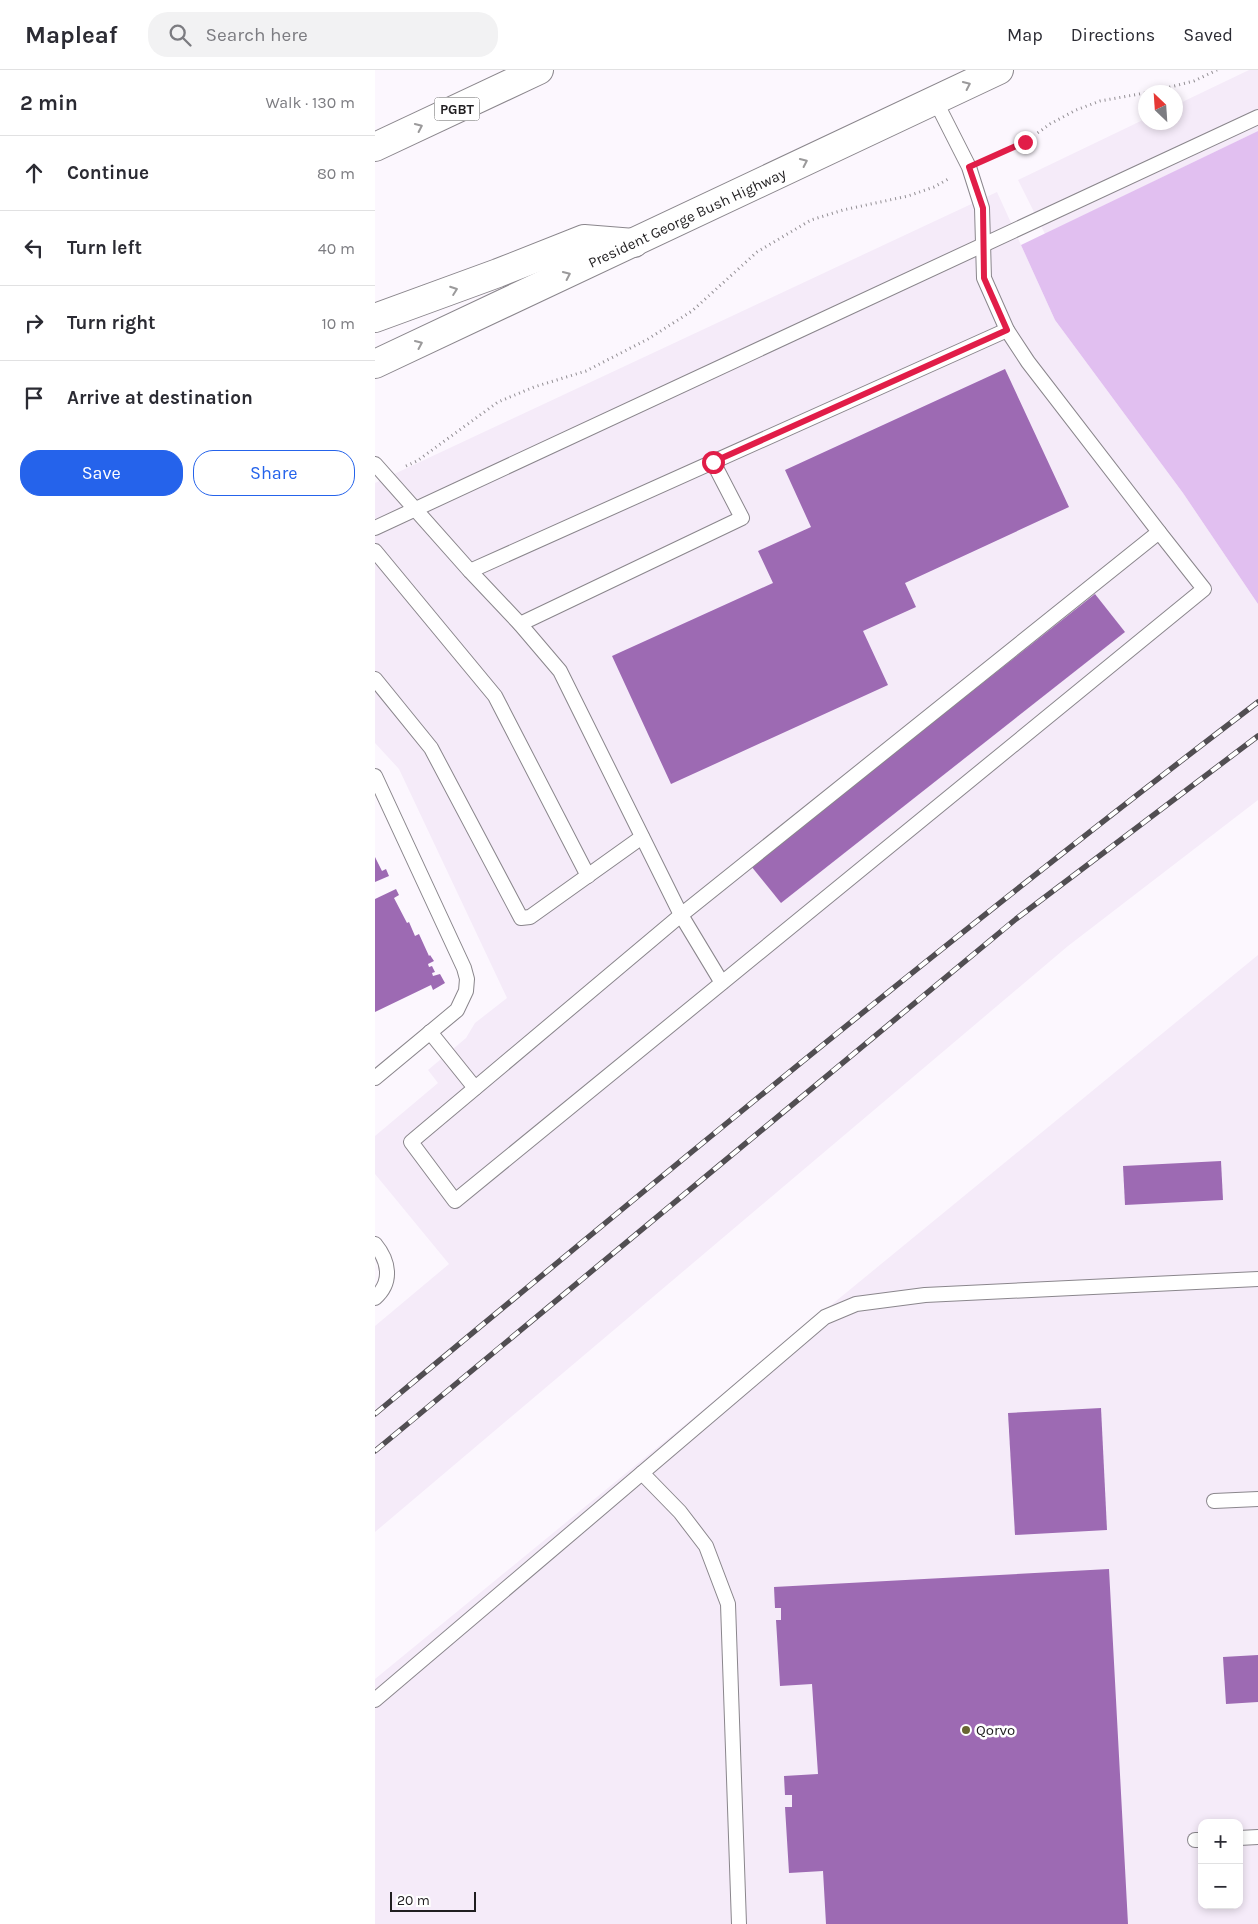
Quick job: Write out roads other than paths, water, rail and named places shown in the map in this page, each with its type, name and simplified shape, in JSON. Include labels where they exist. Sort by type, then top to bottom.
[{"type":"main road","name":"PGBT","points":[[375,147],[539,70]]},
{"type":"main road","name":"President George Bush Highway","points":[[375,364],[999,70]]},
{"type":"main road","points":[[375,318],[584,239],[634,243]]},
{"type":"lane","points":[[935,100],[969,167],[983,208],[984,278],[1007,330],[1028,362],[1204,590],[455,1201],[411,1142],[681,915],[1159,532]]},
{"type":"lane","points":[[375,528],[1258,117]]},
{"type":"lane","points":[[470,571],[1007,330]]},
{"type":"lane","points":[[521,624],[742,518],[713,462]]},
{"type":"lane","points":[[375,464],[470,571],[521,624],[560,671],[681,915],[722,983]]},
{"type":"lane","points":[[375,551],[495,696],[588,876]]},
{"type":"lane","points":[[375,679],[431,748],[521,918],[530,917],[642,837]]},
{"type":"lane","points":[[375,776],[464,968],[467,979],[466,991],[457,1010],[375,1078]]},
{"type":"lane","points":[[430,1032],[475,1088]]},
{"type":"lane","points":[[375,1244],[381,1251],[388,1271],[382,1292],[375,1298]]},
{"type":"lane","points":[[375,1700],[825,1317],[856,1304],[925,1295],[1258,1279]]},
{"type":"lane","points":[[642,1473],[680,1512],[706,1546],[728,1604],[739,1924]]},
{"type":"lane","points":[[1215,1500],[1258,1499]]},
{"type":"lane","points":[[1243,1838],[1258,1837]]},
{"type":"railway","points":[[375,1414],[923,964],[1258,702]]},
{"type":"railway","points":[[375,1451],[1016,919],[1258,736]]},
{"type":"place","name":"Qorvo","points":[[966,1730]]}]
